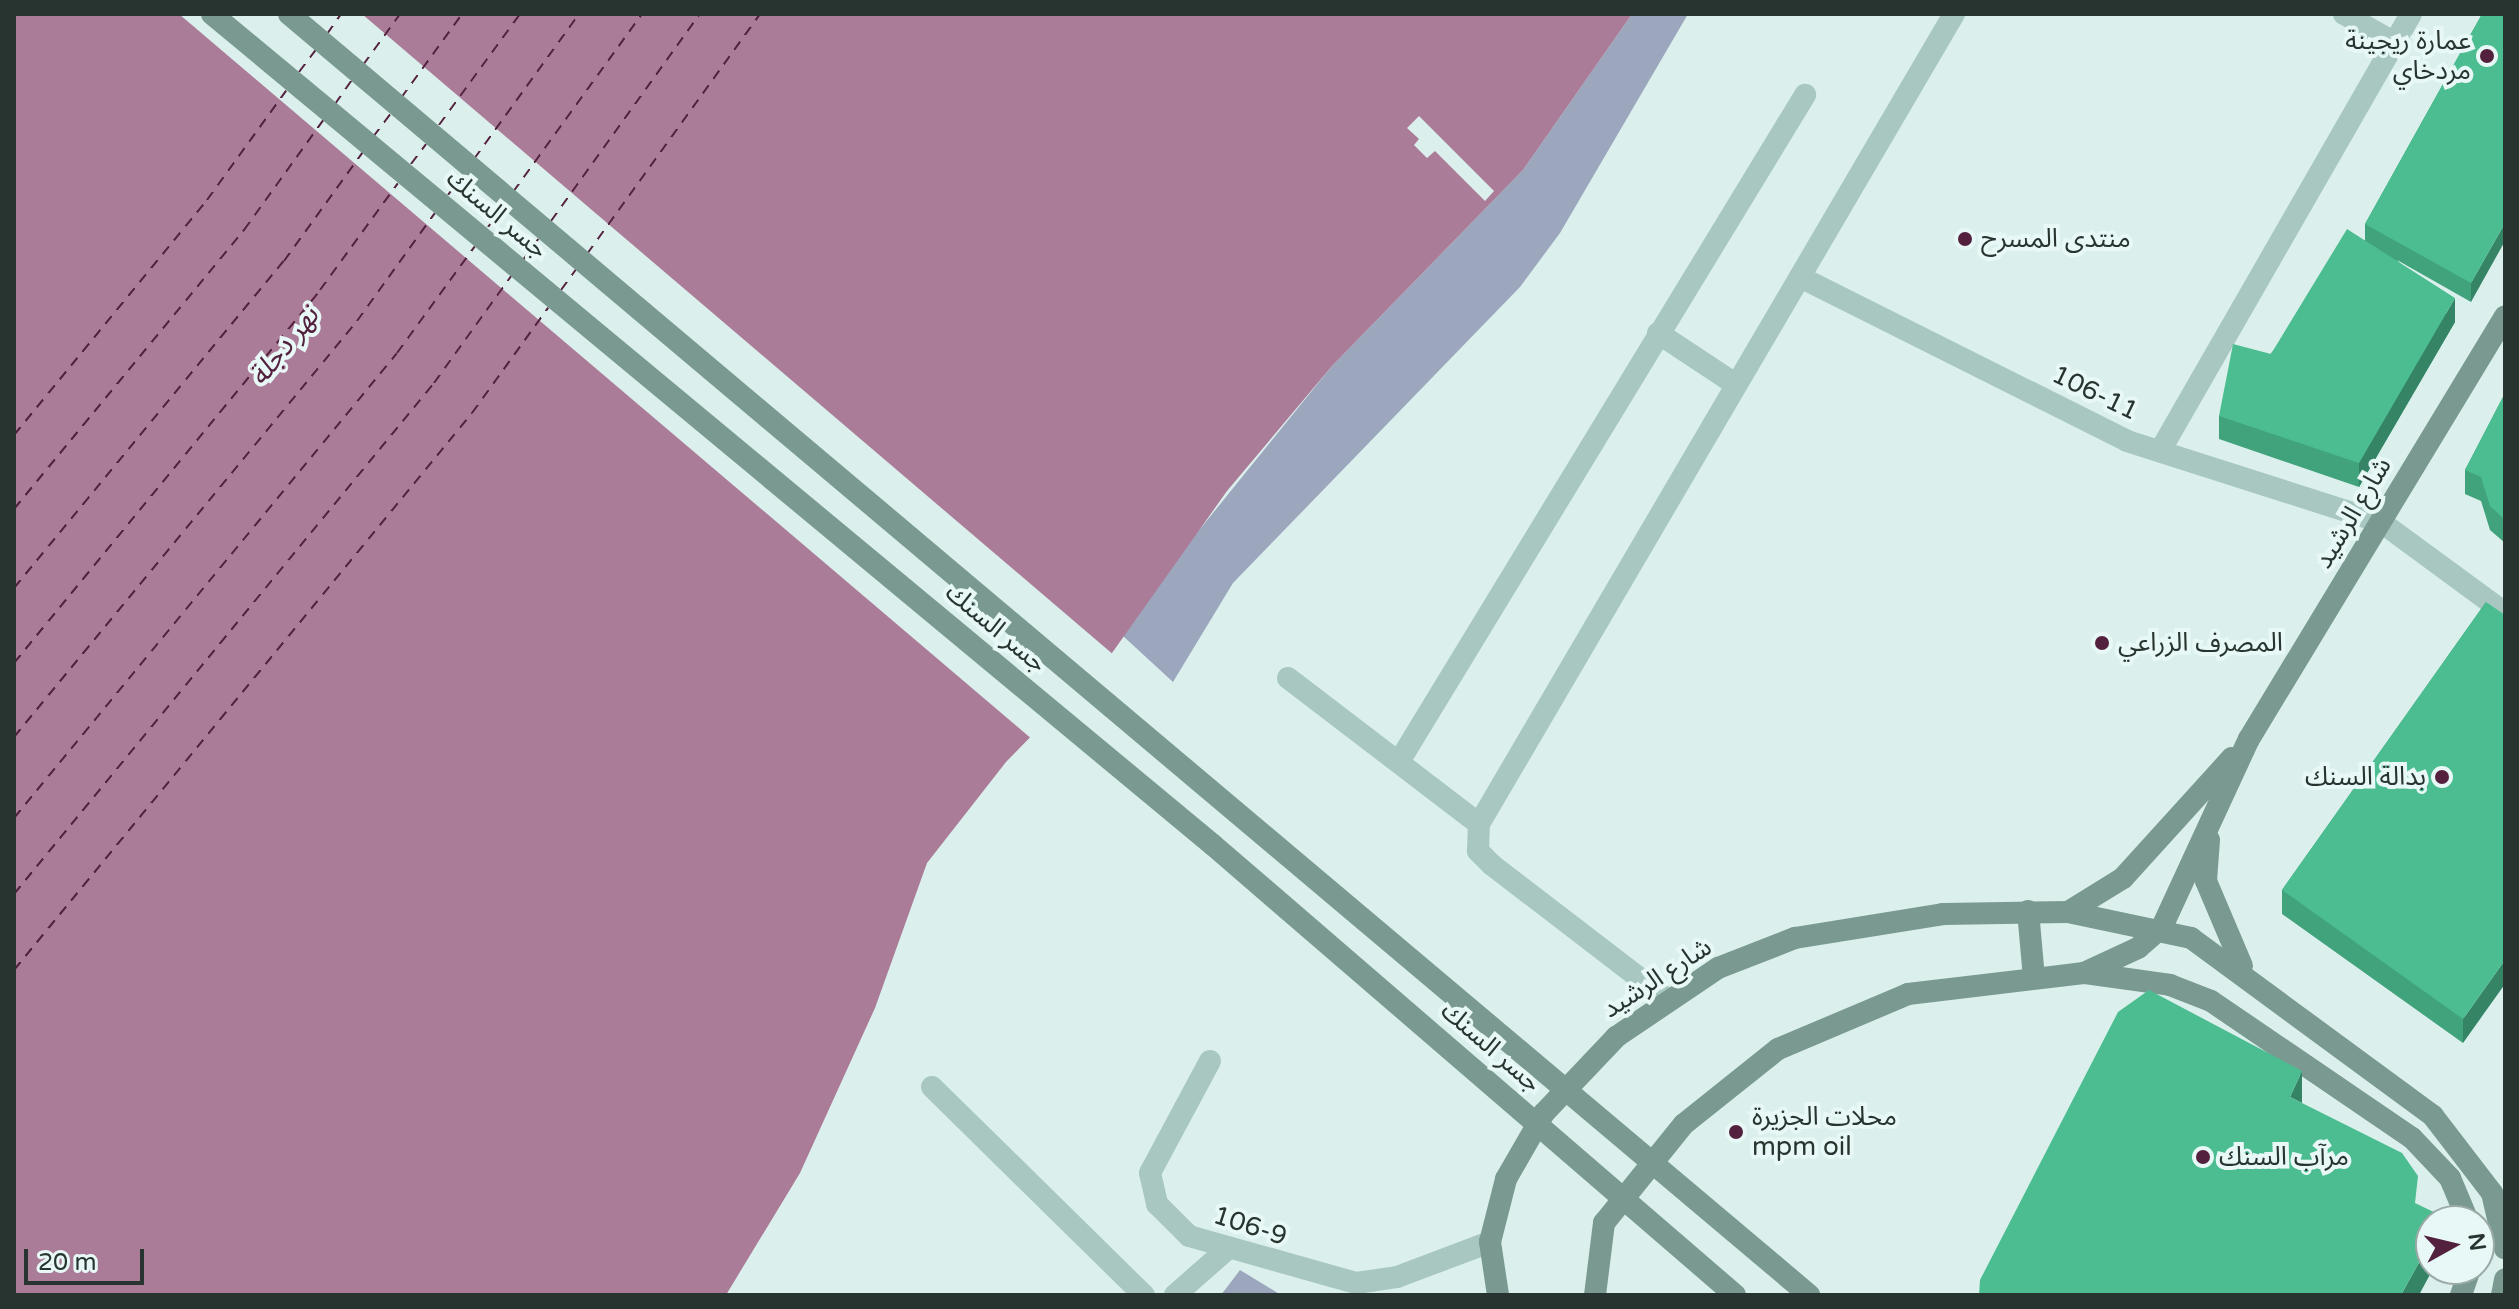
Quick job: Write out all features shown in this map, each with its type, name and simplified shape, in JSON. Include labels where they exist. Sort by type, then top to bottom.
[{"type":"main road","name":"جسر السنك","points":[[212,14],[1213,845],[1735,1295]]},
{"type":"main road","name":"جسر السنك","points":[[289,14],[1809,1295]]},
{"type":"main road","name":"شارع الرشيد","points":[[1595,1295],[1604,1223],[1684,1124],[1778,1049],[1908,994],[2084,973],[2138,948],[2162,927],[2249,739],[2505,316]]},
{"type":"main road","name":"شارع الرشيد","points":[[2068,912],[2123,878],[2249,739]]},
{"type":"main road","points":[[2210,824],[2206,881],[2246,974]]},
{"type":"main road","name":"شارع الرشيد","points":[[1498,1295],[1490,1242],[1506,1179],[1544,1113],[1616,1037],[1718,968],[1795,938],[1881,921],[2028,911],[2068,912],[2162,927],[2246,974],[2453,1137],[2492,1193],[2505,1249]]},
{"type":"main road","points":[[2028,911],[2034,978]]},
{"type":"main road","points":[[2084,973],[2170,985],[2211,1001],[2412,1138],[2450,1178],[2461,1205]]},
{"type":"main road","points":[[2502,1295],[2505,1279]]},
{"type":"street","points":[[1668,1000],[1492,865],[1478,851],[1479,824],[1954,14]]},
{"type":"street","points":[[2344,14],[2395,43]]},
{"type":"street","points":[[2160,451],[2411,14]]},
{"type":"street","points":[[1400,760],[1805,95]]},
{"type":"street","name":"106-11","points":[[1800,277],[2160,451],[2381,522],[2505,613]]},
{"type":"street","points":[[1658,333],[1735,384]]},
{"type":"street","points":[[1288,678],[1400,760],[1479,824]]},
{"type":"street","name":"106-9","points":[[1210,1061],[1150,1173],[1157,1204],[1189,1236],[1225,1251],[1356,1283],[1397,1277],[1490,1242]]},
{"type":"street","points":[[932,1087],[1144,1295]]},
{"type":"street","points":[[1175,1295],[1225,1251]]},
{"type":"shaded area","points":[[1632,14],[1688,14],[1560,233],[1520,287],[1233,583],[1173,682],[1123,636],[1153,587],[1332,366],[1523,170]]},
{"type":"shaded area","points":[[1240,1270],[1281,1295],[1221,1295]]},
{"type":"water","name":"نهر دجلة","points":[[14,14],[1632,14],[1523,170],[1332,366],[1227,491],[1112,653],[1006,762],[927,863],[875,1008],[800,1173],[726,1295],[14,1295]]},
{"type":"pier","points":[[179,14],[362,14],[1115,656],[1033,740]]},
{"type":"pier","points":[[1419,116],[1494,191],[1485,201],[1435,151],[1427,158],[1414,145],[1419,139],[1407,128]]},
{"type":"building","points":[[2482,14],[2505,14],[2505,223],[2471,283],[2365,224]]},
{"type":"building","points":[[2347,229],[2455,298],[2359,463],[2219,416],[2233,344],[2271,354]]},
{"type":"building","points":[[2505,393],[2505,520],[2490,506],[2481,477],[2465,470]]},
{"type":"building","name":"بدالة السنك","points":[[2486,602],[2505,615],[2505,960],[2463,1019],[2282,890]]},
{"type":"building","name":"مرآب السنك","points":[[2149,990],[2302,1071],[2290,1097],[2402,1153],[2418,1176],[2415,1203],[2419,1205],[2415,1205],[2415,1270],[2401,1295],[1979,1295],[1980,1280],[2118,1012]]},
{"type":"ferry route","points":[[327,34],[341,14]]},
{"type":"ferry route","points":[[363,65],[400,14]]},
{"type":"ferry route","points":[[401,98],[462,14]]},
{"type":"ferry route","points":[[439,125],[520,14]]},
{"type":"ferry route","points":[[474,159],[579,14]]},
{"type":"ferry route","points":[[513,192],[642,14]]},
{"type":"ferry route","points":[[551,221],[700,14]]},
{"type":"ferry route","points":[[587,254],[760,14]]},
{"type":"ferry route","points":[[299,72],[317,48]]},
{"type":"ferry route","points":[[335,104],[352,80]]},
{"type":"ferry route","points":[[14,435],[207,200],[286,91]]},
{"type":"ferry route","points":[[373,137],[391,113]]},
{"type":"ferry route","points":[[14,509],[244,230],[324,119]]},
{"type":"ferry route","points":[[411,164],[426,144]]},
{"type":"ferry route","points":[[14,588],[284,261],[363,152]]},
{"type":"ferry route","points":[[448,195],[463,174]]},
{"type":"ferry route","points":[[14,663],[320,290],[398,183]]},
{"type":"ferry route","points":[[488,227],[503,207]]},
{"type":"ferry route","points":[[14,737],[357,321],[435,213]]},
{"type":"ferry route","points":[[523,260],[538,239]]},
{"type":"ferry route","points":[[14,818],[397,353],[475,246]]},
{"type":"ferry route","points":[[561,290],[576,269]]},
{"type":"ferry route","points":[[14,894],[434,383],[512,275]]},
{"type":"ferry route","points":[[14,970],[472,413],[548,308]]},
{"type":"place","name":"عمارة ريجينة مردخاي","points":[[2487,56]]},
{"type":"place","name":"منتدى المسرح","points":[[1965,239]]},
{"type":"place","name":"المصرف الزراعي","points":[[2102,643]]},
{"type":"place","name":"بدالة السنك","points":[[2442,777]]},
{"type":"place","name":"محلات الجزيرة mpm oil","points":[[1736,1132]]},
{"type":"place","name":"مرآب السنك","points":[[2203,1157]]}]
